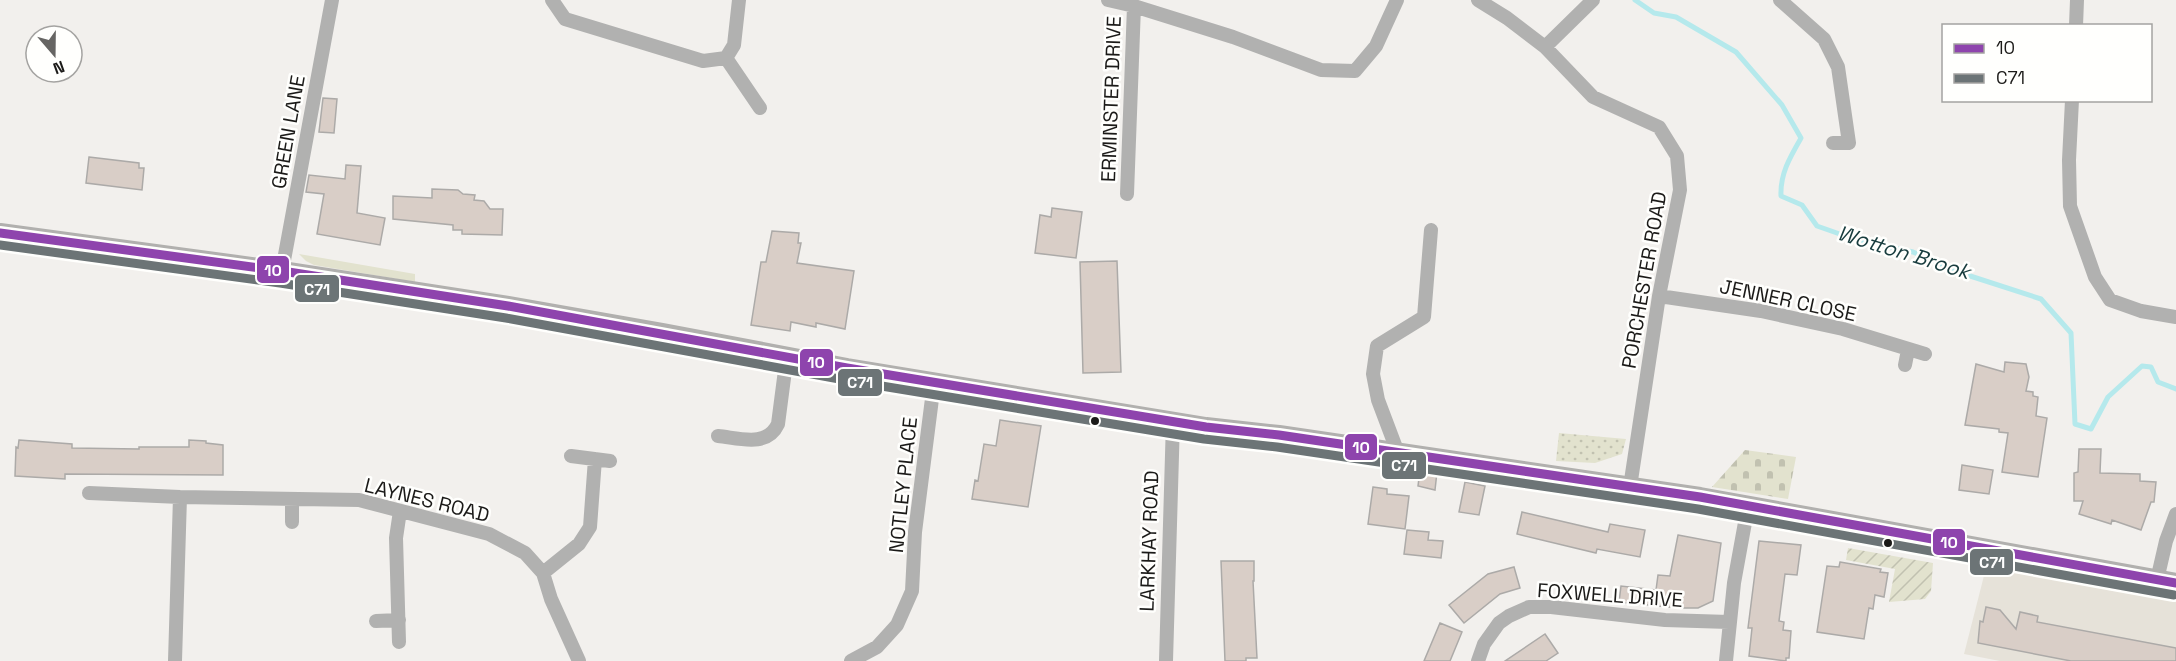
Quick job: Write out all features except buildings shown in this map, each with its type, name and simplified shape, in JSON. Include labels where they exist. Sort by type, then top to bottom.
[{"type":"street","name":"GREEN LANE","points":[[282,271],[332,0]]},
{"type":"street","points":[[552,0],[565,19],[704,61],[726,58]]},
{"type":"street","points":[[726,58],[734,45],[739,0]]},
{"type":"street","points":[[1108,0],[1233,37],[1321,70],[1355,71],[1376,46],[1397,0]]},
{"type":"street","name":"PORCHESTER ROAD","points":[[1478,0],[1507,18],[1545,47],[1593,97],[1659,127],[1677,156],[1680,190],[1659,296],[1630,487]]},
{"type":"street","points":[[1545,47],[1593,0]]},
{"type":"street","points":[[1780,0],[1824,39],[1838,67],[1849,143],[1833,143]]},
{"type":"street","points":[[2076,24],[2077,0]]},
{"type":"street","name":"ERMINSTER DRIVE","points":[[1127,194],[1134,6]]},
{"type":"street","points":[[726,58],[760,108]]},
{"type":"street","points":[[2072,102],[2069,160],[2070,206],[2095,277],[2110,300],[2140,311],[2176,317]]},
{"type":"street","points":[[1398,453],[1378,400],[1373,374],[1377,346],[1424,316],[1431,230]]},
{"type":"street","points":[[0,233],[282,271],[508,306],[934,383],[1173,422],[1630,487],[2166,581],[2166,541],[2176,514]]},
{"type":"street","name":"JENNER CLOSE","points":[[1659,296],[1761,311],[1843,329],[1925,354]]},
{"type":"street","points":[[1905,365],[1908,350]]},
{"type":"street","points":[[718,436],[757,440],[764,439],[776,430],[787,355]]},
{"type":"street","name":"NOTLEY PLACE","points":[[851,661],[877,647],[897,626],[912,591],[915,531],[934,383]]},
{"type":"street","name":"LARKHAY ROAD","points":[[1166,661],[1173,422]]},
{"type":"street","points":[[571,456],[610,461]]},
{"type":"street","points":[[543,573],[579,544],[590,527],[595,459]]},
{"type":"street","name":"LAYNES ROAD","points":[[89,493],[359,501],[489,534],[525,553],[543,573],[551,599],[578,659]]},
{"type":"street","points":[[175,661],[180,497]]},
{"type":"street","points":[[291,500],[292,522]]},
{"type":"street","points":[[1726,661],[1738,553],[1748,506]]},
{"type":"street","points":[[399,642],[396,538],[400,512]]},
{"type":"street","name":"FOXWELL DRIVE","points":[[1478,661],[1484,644],[1499,623],[1529,607],[1551,607],[1665,620],[1729,622]]},
{"type":"street","points":[[376,621],[399,620]]},
{"type":"shaded area","points":[[1988,560],[2176,591],[2176,661],[2000,661],[1964,654]]},
{"type":"green space","points":[[299,254],[415,274],[415,282],[314,265]]},
{"type":"green space","points":[[1559,433],[1626,439],[1622,454],[1595,463],[1556,461]]},
{"type":"green space","points":[[1745,450],[1796,457],[1788,499],[1712,487]]},
{"type":"green space","points":[[1848,548],[1933,563],[1931,591],[1925,599],[1889,602],[1895,569],[1846,560]]},
{"type":"waterway","name":"Wotton Brook","points":[[1635,0],[1654,13],[1676,17],[1736,52],[1782,105],[1801,138],[1784,173],[1781,196],[1802,205],[1817,226],[1854,239],[1913,252],[1964,274],[2041,299],[2071,333],[2075,424],[2091,429],[2108,397],[2142,366],[2151,367],[2158,382],[2176,389]]},
{"type":"transit line","name":"10","points":[[0,233],[282,271],[508,306],[847,368],[1206,427],[1279,435],[1700,497],[2176,583]]},
{"type":"transit line","name":"C71","points":[[0,245],[280,283],[506,318],[845,380],[1204,439],[1277,447],[1698,509],[2174,595]]}]
